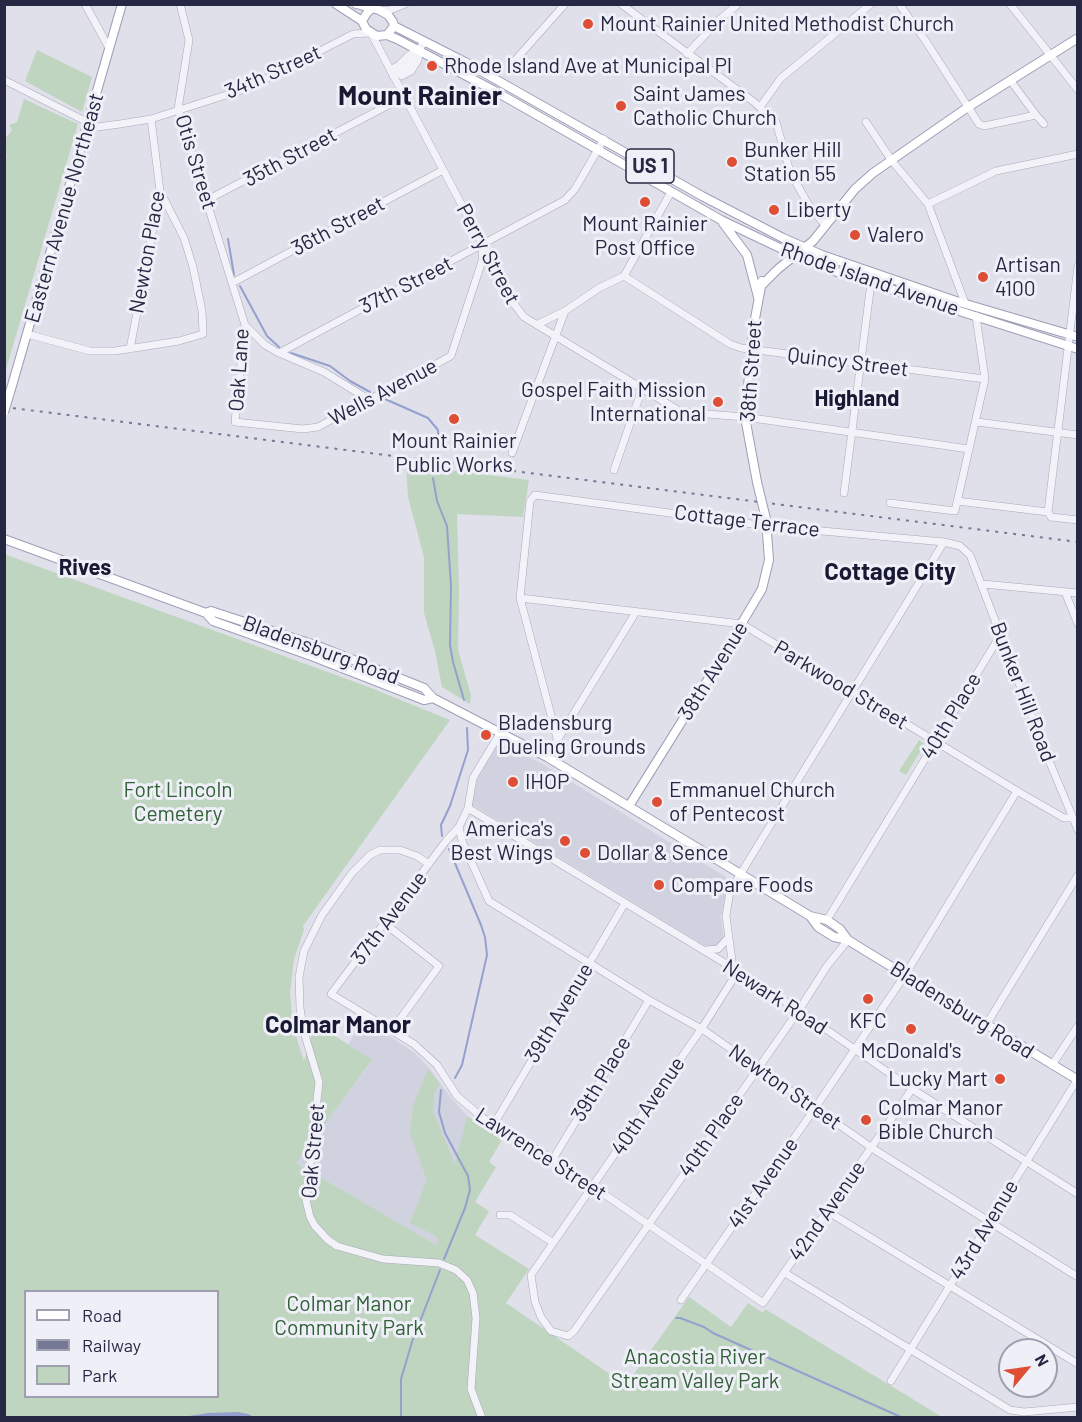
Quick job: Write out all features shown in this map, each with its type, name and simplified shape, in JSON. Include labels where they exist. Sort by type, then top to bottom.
[{"type":"main road","name":"Eastern Avenue Northeast","points":[[4,412],[122,4]]},
{"type":"main road","points":[[336,4],[362,22],[370,34]]},
{"type":"main road","name":"US 1","points":[[356,4],[374,8],[388,15],[393,24]]},
{"type":"main road","points":[[362,22],[367,13],[374,8]]},
{"type":"main road","points":[[386,36],[393,24]]},
{"type":"main road","name":"Rhode Island Avenue","points":[[393,24],[421,46],[721,220],[795,255],[871,283],[1077,349]]},
{"type":"main road","name":"US 1","points":[[370,34],[386,36]]},
{"type":"main road","name":"Rhode Island Avenue","points":[[386,36],[465,62],[756,225],[806,248],[965,303],[1073,336]]},
{"type":"main road","name":"38th Street","points":[[766,523],[745,417],[758,297],[765,274],[785,258],[806,248],[855,189],[873,172],[968,107],[1077,38]]},
{"type":"main road","points":[[721,220],[747,255],[758,297]]},
{"type":"main road","name":"38th Avenue","points":[[629,806],[762,589],[769,560],[766,523]]},
{"type":"main road","name":"Bladensburg Road","points":[[4,539],[206,613],[213,621],[424,700],[433,698],[547,757],[810,916],[826,920],[840,929],[848,939],[1077,1080]]},
{"type":"main road","name":"Bladensburg Road","points":[[810,916],[818,927],[834,937],[848,939]]},
{"type":"street","points":[[85,4],[110,48]]},
{"type":"street","name":"Otis Street","points":[[180,4],[189,40],[178,109],[232,283]]},
{"type":"street","points":[[374,8],[387,11],[406,4]]},
{"type":"street","points":[[393,24],[406,4]]},
{"type":"street","points":[[510,66],[566,4]]},
{"type":"street","points":[[621,4],[760,107],[776,122],[790,172],[808,204],[825,225]]},
{"type":"street","points":[[687,54],[719,20],[738,4]]},
{"type":"street","points":[[760,107],[782,78],[871,4]]},
{"type":"street","points":[[899,4],[979,124],[984,126],[1036,115]]},
{"type":"street","points":[[1010,4],[1077,90]]},
{"type":"street","name":"34th Street","points":[[88,122],[97,127],[151,118],[248,88],[353,34],[362,22]]},
{"type":"street","name":"34th Street","points":[[353,34],[370,34]]},
{"type":"street","name":"Perry Street","points":[[370,34],[518,311],[681,412],[745,417],[969,449]]},
{"type":"street","name":"Perry Street","points":[[384,57],[386,36]]},
{"type":"street","points":[[393,75],[408,66],[421,46]]},
{"type":"street","points":[[4,80],[88,122]]},
{"type":"street","points":[[1010,80],[1044,124]]},
{"type":"street","name":"35th Street","points":[[207,200],[404,97]]},
{"type":"street","name":"Newton Place","points":[[130,349],[160,191],[151,118]]},
{"type":"street","points":[[866,122],[892,161],[928,204],[965,303]]},
{"type":"street","name":"37th Street","points":[[279,353],[565,200],[575,189],[604,139]]},
{"type":"street","points":[[928,204],[996,171],[1077,154]]},
{"type":"street","name":"36th Street","points":[[232,283],[443,170]]},
{"type":"street","points":[[27,334],[90,351],[130,349],[191,339],[203,334],[204,328],[193,267],[184,238],[160,191]]},
{"type":"street","points":[[538,324],[565,311],[599,288],[624,276],[671,192]]},
{"type":"street","name":"Wells Avenue","points":[[235,422],[309,429],[318,427],[451,356],[482,261],[483,245]]},
{"type":"street","points":[[1077,266],[1073,336],[1068,346],[1048,512],[1051,517],[1077,520]]},
{"type":"street","name":"Quincy Street","points":[[624,276],[730,344],[752,350],[985,379]]},
{"type":"street","name":"Oak Lane","points":[[232,283],[245,324],[235,422]]},
{"type":"street","points":[[844,493],[871,283]]},
{"type":"street","points":[[512,453],[530,410],[565,311]]},
{"type":"street","points":[[890,503],[955,512],[985,379],[976,316]]},
{"type":"street","points":[[245,324],[265,345],[324,372],[368,399]]},
{"type":"street","points":[[614,470],[642,389]]},
{"type":"street","points":[[977,422],[1077,435]]},
{"type":"street","name":"Cottage Terrace","points":[[520,598],[530,501],[534,495],[944,542],[960,546],[970,555]]},
{"type":"street","points":[[957,501],[1048,512]]},
{"type":"street","points":[[734,968],[728,938],[726,908],[730,891],[944,542]]},
{"type":"street","name":"Bunker Hill Road","points":[[970,555],[1074,815],[1077,830]]},
{"type":"street","points":[[983,584],[1077,593]]},
{"type":"street","points":[[1065,592],[1077,624]]},
{"type":"street","points":[[520,598],[557,738]]},
{"type":"street","name":"Parkwood Street","points":[[520,598],[742,624],[1017,791],[1064,818],[1074,815]]},
{"type":"street","points":[[547,757],[636,612]]},
{"type":"street","name":"40th Place","points":[[826,920],[1001,634]]},
{"type":"street","points":[[459,827],[468,808],[473,778],[500,733]]},
{"type":"street","name":"41st Avenue","points":[[681,1300],[905,975],[1017,791]]},
{"type":"street","name":"Newark Road","points":[[468,808],[734,968],[912,1089],[1077,1194]]},
{"type":"street","name":"37th Avenue","points":[[331,994],[446,841],[459,827]]},
{"type":"street","name":"Newton Street","points":[[459,827],[462,841],[489,902],[701,1029],[871,1147],[1077,1277]]},
{"type":"street","name":"Oak Street","points":[[429,864],[408,853],[385,849],[374,852],[364,860],[322,915],[308,940],[301,964],[299,993],[304,1032],[319,1082],[306,1190],[310,1217],[315,1226],[328,1240],[346,1250],[383,1258],[439,1263],[463,1276],[473,1293],[476,1324],[471,1380],[474,1398],[482,1418]]},
{"type":"street","points":[[986,1025],[1077,875]]},
{"type":"street","name":"39th Avenue","points":[[494,1124],[625,903]]},
{"type":"street","points":[[384,923],[439,966],[392,1030]]},
{"type":"street","points":[[703,950],[718,949],[728,938]]},
{"type":"street","name":"40th Place","points":[[536,1266],[531,1275],[535,1302],[541,1317],[551,1330],[568,1336],[574,1331],[649,1225],[827,966],[848,939]]},
{"type":"street","name":"40th Avenue","points":[[536,1266],[701,1029],[733,979],[734,968]]},
{"type":"street","name":"Lawrence Street","points":[[331,994],[392,1030],[425,1054],[436,1065],[457,1096],[483,1118],[553,1159],[763,1303]]},
{"type":"street","name":"39th Place","points":[[553,1159],[650,1000]]},
{"type":"street","points":[[1052,1065],[1077,1026]]},
{"type":"street","name":"43rd Avenue","points":[[891,1381],[1077,1080]]},
{"type":"street","name":"42nd Avenue","points":[[763,1303],[912,1089]]},
{"type":"street","points":[[827,1211],[1077,1364]]},
{"type":"street","points":[[500,1215],[510,1215],[552,1242]]},
{"type":"street","points":[[785,1273],[1010,1410],[1024,1412],[1077,1407]]},
{"type":"shaded area","points":[[500,742],[544,765],[726,877],[728,882],[721,917],[724,939],[719,947],[707,947],[471,804],[479,773]]},
{"type":"shaded area","points":[[363,1019],[415,1053],[467,1116],[436,1246],[295,1162],[372,1061],[348,1045]]},
{"type":"green space","points":[[37,50],[92,77],[82,112],[25,81]]},
{"type":"green space","points":[[24,99],[78,124],[5,373],[4,162],[7,155],[5,139],[12,130],[9,125],[17,122]]},
{"type":"green space","points":[[406,465],[529,480],[523,517],[457,514],[458,650],[471,695],[470,704],[442,687],[424,613],[424,557],[408,497]]},
{"type":"green space","name":"Fort Lincoln Cemetery","points":[[4,554],[366,686],[450,720],[303,926],[304,930],[294,959],[290,992],[293,1027],[304,1061],[315,1023],[372,1060],[296,1163],[436,1245],[438,1237],[410,1223],[427,1180],[410,1134],[413,1106],[428,1069],[440,1084],[434,1093],[433,1112],[455,1164],[467,1116],[503,1138],[489,1162],[496,1167],[475,1202],[489,1211],[475,1235],[529,1269],[506,1303],[626,1385],[689,1297],[731,1327],[748,1303],[763,1313],[765,1309],[942,1417],[5,1417]]},
{"type":"green space","points":[[919,740],[925,744],[906,775],[899,771]]},
{"type":"water","points":[[238,1412],[254,1417],[183,1417],[208,1413]]},
{"type":"waterway","points":[[228,239],[234,275]]},
{"type":"waterway","points":[[240,286],[267,336],[279,347]]},
{"type":"waterway","points":[[291,353],[330,366],[370,392]]},
{"type":"waterway","points":[[385,399],[428,418],[438,430],[439,443]]},
{"type":"waterway","points":[[433,478],[437,501],[447,526],[451,586],[450,645],[464,700]]},
{"type":"waterway","points":[[442,836],[441,825],[450,806],[468,750],[467,728]]},
{"type":"waterway","points":[[449,849],[481,925],[487,955],[462,1065],[455,1078]]},
{"type":"waterway","points":[[441,1090],[439,1112],[445,1133],[468,1176],[470,1190],[444,1259]]},
{"type":"waterway","points":[[401,1418],[401,1379],[412,1342],[440,1270]]},
{"type":"waterway","points":[[676,1318],[704,1327],[903,1418]]},
{"type":"railway","points":[[4,407],[1078,542]]},
{"type":"place","name":"Mount Rainier United Methodist Church","points":[[588,24]]},
{"type":"place","name":"Rhode Island Ave at Municipal Pl","points":[[432,66]]},
{"type":"place","name":"Saint James Catholic Church","points":[[621,106]]},
{"type":"place","name":"Bunker Hill Station 55","points":[[732,162]]},
{"type":"place","name":"Mount Rainier Post Office","points":[[645,202]]},
{"type":"place","name":"Liberty","points":[[774,210]]},
{"type":"place","name":"Valero","points":[[855,235]]},
{"type":"place","name":"Artisan 4100","points":[[983,277]]},
{"type":"place","name":"Gospel Faith Mission International","points":[[718,402]]},
{"type":"place","name":"Mount Rainier Public Works","points":[[454,419]]},
{"type":"place","name":"Bladensburg Dueling Grounds","points":[[486,735]]},
{"type":"place","name":"IHOP","points":[[513,782]]},
{"type":"place","name":"Emmanuel Church of Pentecost","points":[[657,802]]},
{"type":"place","name":"America's Best Wings","points":[[565,841]]},
{"type":"place","name":"Dollar & Sence","points":[[585,853]]},
{"type":"place","name":"Compare Foods","points":[[659,885]]},
{"type":"place","name":"KFC","points":[[868,999]]},
{"type":"place","name":"McDonald's","points":[[911,1029]]},
{"type":"place","name":"Lucky Mart","points":[[1000,1079]]},
{"type":"place","name":"Colmar Manor Bible Church","points":[[866,1120]]},
{"type":"district","name":"Mount Rainier","points":[[420,96]]},
{"type":"district","name":"Highland","points":[[857,399]]},
{"type":"district","name":"Rives","points":[[85,568]]},
{"type":"district","name":"Cottage City","points":[[890,572]]},
{"type":"district","name":"Colmar Manor","points":[[338,1025]]},
{"type":"park label","name":"Colmar Manor Community Park","points":[[349,1316]]},
{"type":"park label","name":"Anacostia River Stream Valley Park","points":[[695,1369]]}]
